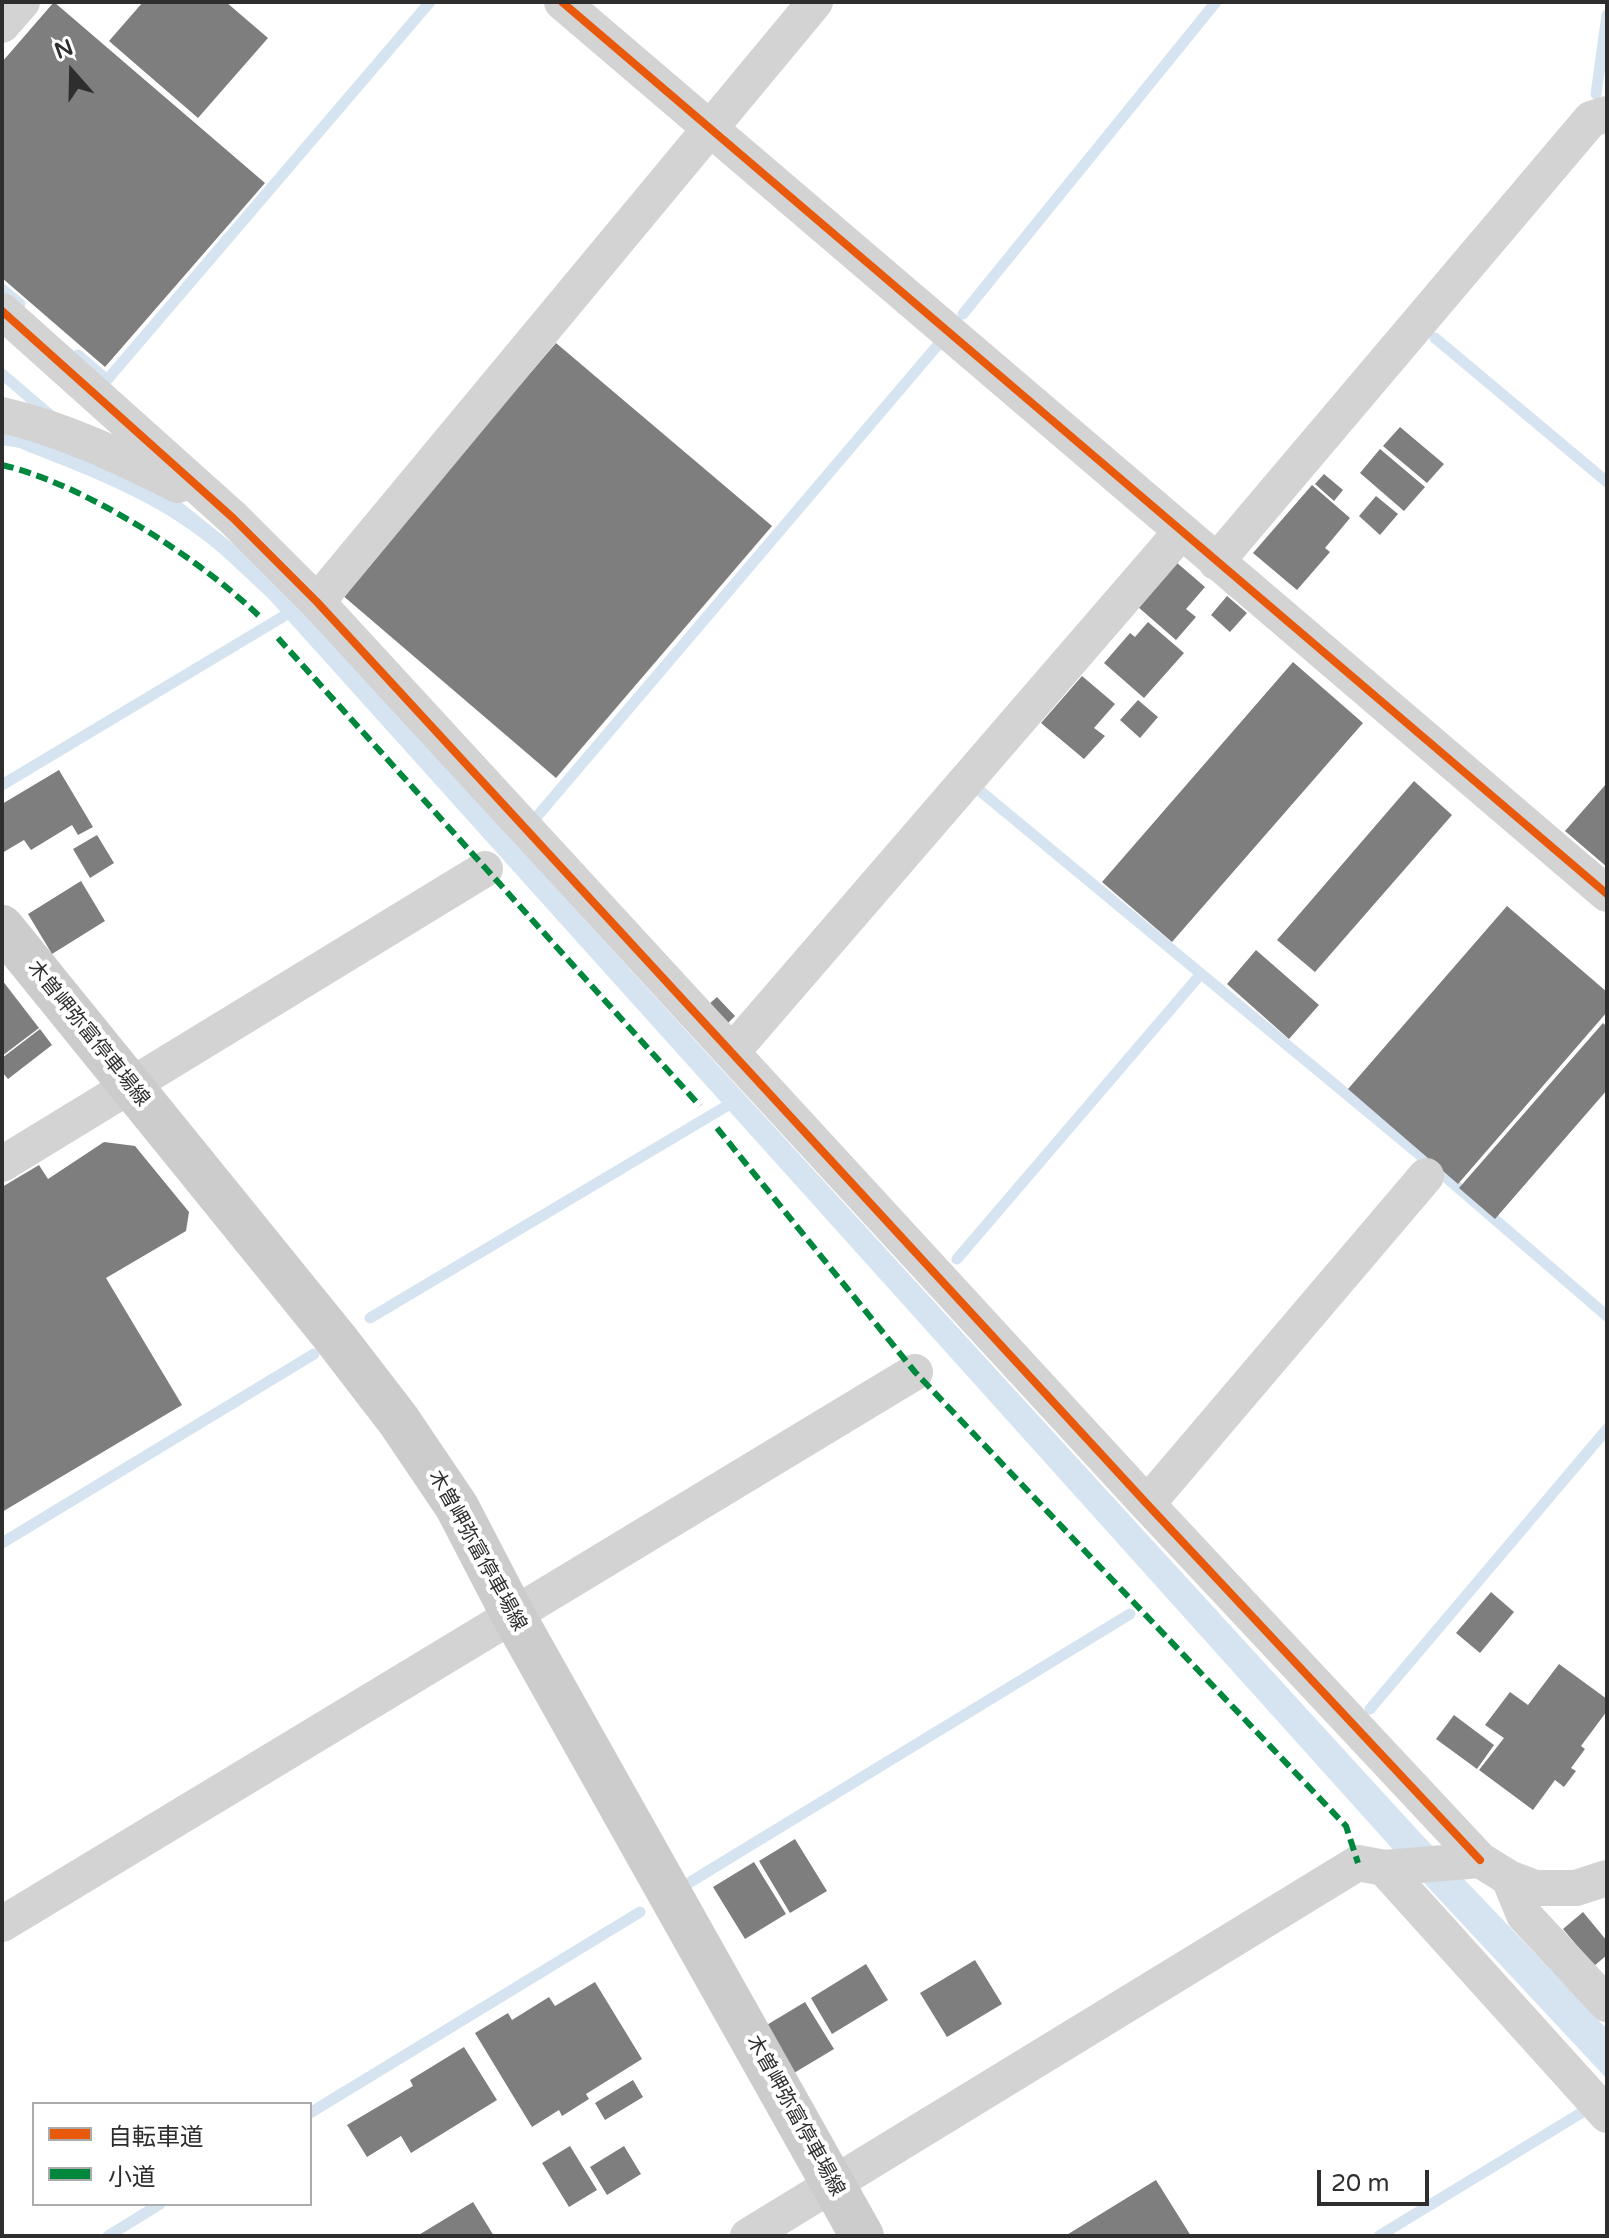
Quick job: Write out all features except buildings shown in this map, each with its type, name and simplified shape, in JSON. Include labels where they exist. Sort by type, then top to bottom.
[{"type":"main road","name":"木曽岬弥富停車場線","points":[[2,927],[336,1339],[399,1421],[457,1507],[512,1613],[862,2236]]},
{"type":"street","points":[[2,25],[22,2]]},
{"type":"street","points":[[562,2],[1607,894]]},
{"type":"street","points":[[317,602],[815,2]]},
{"type":"street","points":[[1216,562],[1591,119],[1607,114]]},
{"type":"street","points":[[2,311],[233,518],[317,602],[1607,2004]]},
{"type":"street","points":[[2,415],[33,422],[86,441],[186,489],[233,518]]},
{"type":"street","points":[[732,1052],[1181,532]]},
{"type":"street","points":[[2,1164],[485,869]]},
{"type":"street","points":[[1147,1504],[1426,1176]]},
{"type":"street","points":[[2,1924],[915,1372]]},
{"type":"street","points":[[748,2236],[1358,1863],[1384,1868],[1483,1866],[1535,1888],[1576,1888],[1607,1878]]},
{"type":"street","points":[[1384,1868],[1607,2115]]},
{"type":"water","points":[[2,425],[180,501],[246,554],[307,616],[1421,1834],[1607,2029],[1607,2079],[1398,1855],[268,598],[207,543],[156,508],[89,476],[19,448],[2,445]]},
{"type":"waterway","points":[[78,355],[107,380],[430,2]]},
{"type":"waterway","points":[[963,314],[1216,2]]},
{"type":"waterway","points":[[1596,94],[1607,15]]},
{"type":"waterway","points":[[2,289],[20,304]]},
{"type":"waterway","points":[[1435,338],[1607,482]]},
{"type":"waterway","points":[[534,820],[937,346]]},
{"type":"waterway","points":[[2,374],[50,415]]},
{"type":"waterway","points":[[2,785],[284,616]]},
{"type":"waterway","points":[[979,790],[1426,1160],[1607,1316]]},
{"type":"waterway","points":[[957,1259],[1200,975]]},
{"type":"waterway","points":[[370,1318],[725,1107]]},
{"type":"waterway","points":[[2,1543],[314,1354]]},
{"type":"waterway","points":[[1370,1709],[1607,1429]]},
{"type":"waterway","points":[[687,1884],[1130,1614]]},
{"type":"waterway","points":[[312,2112],[640,1912]]},
{"type":"waterway","points":[[1379,2236],[1586,2110]]},
{"type":"waterway","points":[[108,2236],[157,2206]]},
{"type":"marked path","points":[[2,465],[68,488],[139,526],[205,571],[259,616]]},
{"type":"marked path","points":[[278,638],[700,1106]]},
{"type":"marked path","points":[[717,1128],[915,1372],[1346,1826],[1358,1863]]},
{"type":"cycle path","points":[[562,2],[1607,894]]},
{"type":"cycle path","points":[[2,311],[233,518],[317,602],[1147,1504],[1480,1860]]}]
